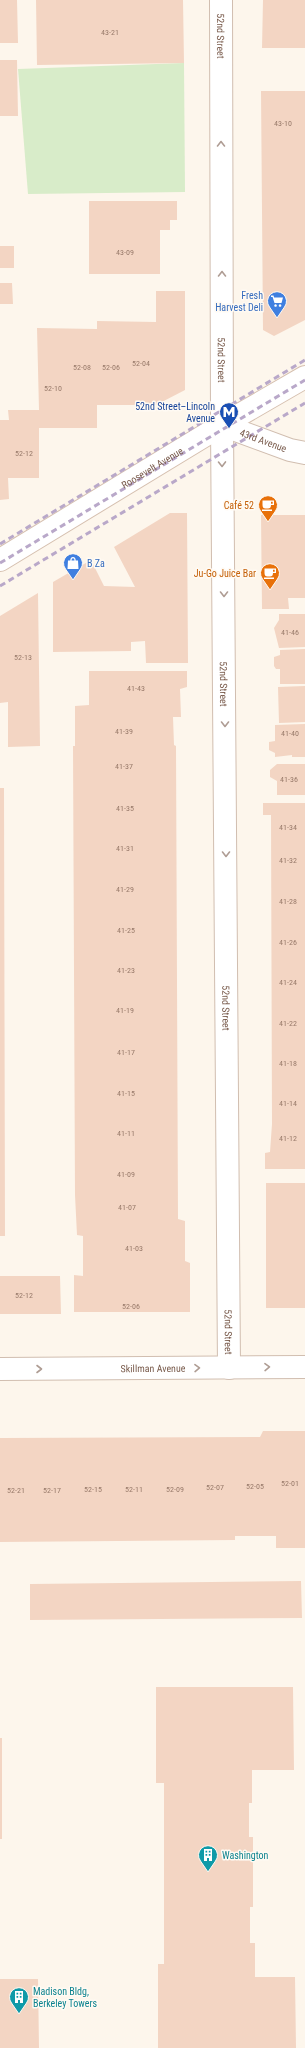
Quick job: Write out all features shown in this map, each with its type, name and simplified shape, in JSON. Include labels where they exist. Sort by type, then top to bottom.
[{"type":"street","name":"52nd Street","points":[[221,0],[222,425],[230,1368]]},
{"type":"street","name":"Roosevelt Avenue","points":[[0,560],[222,425],[305,377]]},
{"type":"street","name":"43rd Avenue","points":[[222,425],[290,450],[305,453]]},
{"type":"street","name":"Skillman Avenue","points":[[0,1369],[305,1367]]},
{"type":"green space","points":[[184,63],[185,192],[28,194],[18,69]]},
{"type":"building","points":[[0,0],[17,0],[18,43],[0,43]]},
{"type":"building","points":[[36,0],[183,0],[184,63],[37,65]]},
{"type":"building","points":[[263,0],[305,0],[305,48],[262,48]]},
{"type":"building","points":[[0,60],[17,60],[18,116],[0,116]]},
{"type":"building","points":[[261,91],[305,91],[305,320],[274,336],[263,330]]},
{"type":"building","points":[[89,201],[177,201],[177,220],[170,220],[170,230],[160,230],[160,274],[89,274]]},
{"type":"building","points":[[0,246],[14,246],[14,268],[0,268]]},
{"type":"building","points":[[0,283],[12,283],[13,304],[0,304]]},
{"type":"building","points":[[156,291],[185,291],[185,390],[156,405],[97,405],[97,428],[39,428],[39,478],[8,478],[9,499],[0,500],[0,420],[9,420],[8,410],[39,410],[37,328],[97,329],[97,321],[156,322]]},
{"type":"building","points":[[170,513],[187,513],[188,663],[146,663],[145,641],[131,642],[131,651],[53,652],[53,582],[91,560],[104,586],[135,587],[114,547]]},
{"type":"building","points":[[261,515],[305,515],[305,598],[288,598],[289,609],[262,609]]},
{"type":"building","points":[[38,593],[40,746],[8,747],[8,702],[0,703],[0,616]]},
{"type":"building","points":[[279,614],[305,614],[305,647],[279,648],[274,628],[279,620]]},
{"type":"building","points":[[305,649],[305,684],[280,684],[280,669],[276,669],[274,666],[274,657],[280,655],[280,650]]},
{"type":"building","points":[[89,671],[187,671],[187,687],[180,689],[181,717],[173,717],[174,745],[176,746],[178,1219],[185,1221],[185,1261],[190,1263],[190,1312],[74,1312],[74,1275],[83,1276],[83,1236],[77,1235],[75,1195],[73,746],[75,746],[75,706],[89,705]]},
{"type":"building","points":[[305,686],[305,722],[279,723],[278,687]]},
{"type":"building","points":[[305,724],[305,757],[292,757],[292,755],[275,757],[275,753],[269,750],[269,742],[275,741],[275,725]]},
{"type":"building","points":[[277,764],[305,764],[305,795],[277,795],[277,781],[270,777],[270,770]]},
{"type":"building","points":[[0,788],[4,788],[5,1236],[0,1236]]},
{"type":"building","points":[[263,803],[305,803],[305,1169],[265,1169],[265,1153],[270,1152],[272,1124],[271,815],[263,815]]},
{"type":"building","points":[[266,1183],[305,1183],[305,1308],[266,1308]]},
{"type":"building","points":[[0,1276],[60,1276],[61,1314],[0,1314]]},
{"type":"building","points":[[263,1431],[305,1431],[305,1548],[276,1548],[276,1536],[235,1536],[235,1540],[0,1542],[0,1438],[260,1437]]},
{"type":"building","points":[[301,1581],[302,1618],[30,1620],[30,1584]]},
{"type":"building","name":"Washington","points":[[156,1687],[293,1687],[294,1770],[252,1770],[252,1803],[249,1803],[249,1837],[253,1837],[253,1907],[250,1907],[250,1943],[255,1943],[255,1977],[295,1977],[296,2048],[158,2048],[158,1964],[164,1964],[164,1783],[156,1783]]},
{"type":"building","points":[[0,1738],[2,1738],[2,1839],[0,1839]]},
{"type":"building","name":"Madison Bldg, Berkeley Towers","points":[[0,1979],[38,1979],[39,2048],[0,2048]]},
{"type":"railway","points":[[0,544],[305,360]]},
{"type":"railway","points":[[0,563],[305,380]]},
{"type":"railway","points":[[0,586],[305,403]]},
{"type":"place","name":"Fresh Harvest Deli","points":[[277,318]]},
{"type":"place","name":"52nd Street–Lincoln Avenue","points":[[229,429]]},
{"type":"place","name":"Café 52","points":[[268,522]]},
{"type":"place","name":"B Za","points":[[73,580]]},
{"type":"place","name":"Ju-Go Juice Bar","points":[[270,590]]},
{"type":"place","name":"Washington","points":[[208,1872]]},
{"type":"place","name":"Madison Bldg, Berkeley Towers","points":[[19,2014]]}]
